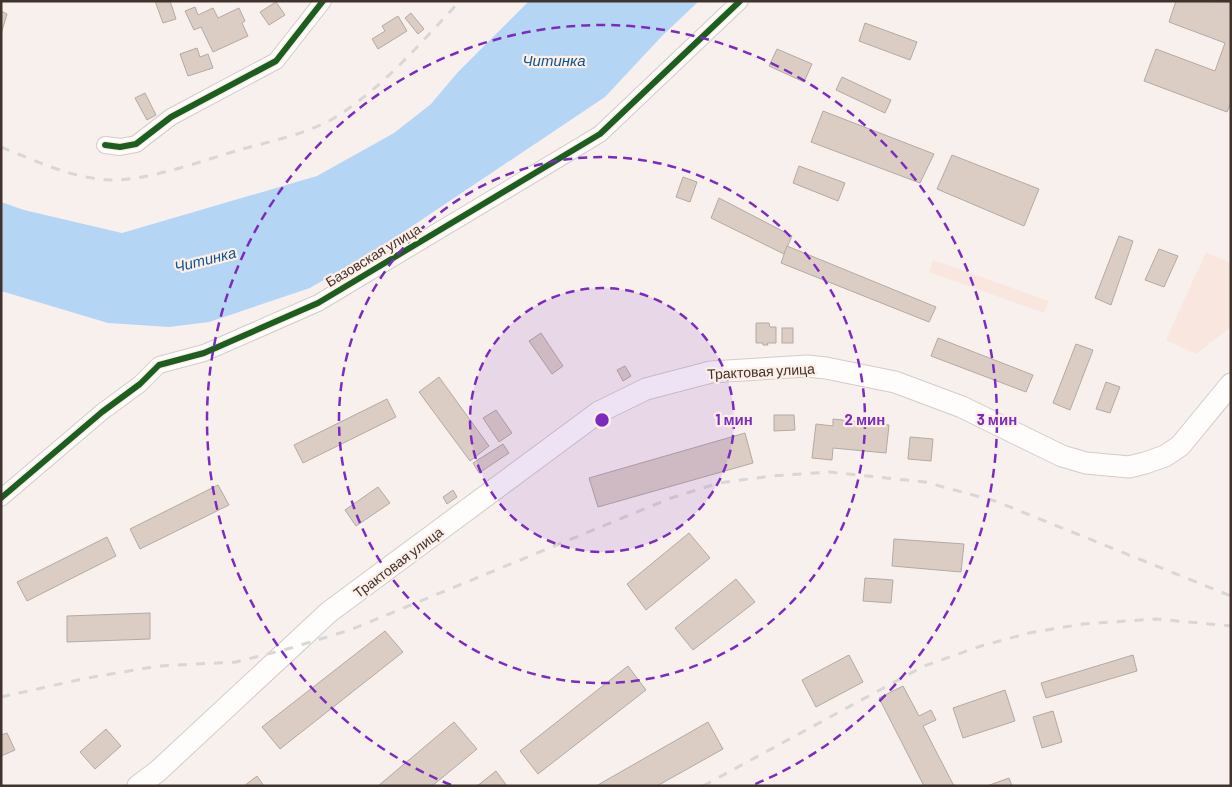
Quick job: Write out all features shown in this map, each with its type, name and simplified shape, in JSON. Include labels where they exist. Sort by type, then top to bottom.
[{"type":"main road","name":"Трактовая улица","points":[[138,786],[158,771],[329,612],[599,412],[646,389],[711,372],[807,366],[826,368],[895,382],[962,407],[1062,456],[1086,463],[1129,467],[1165,456],[1180,446],[1231,384]]},
{"type":"street","points":[[105,145],[120,147],[136,144],[171,118],[276,61],[323,1]]},
{"type":"street","name":"Базовская улица","points":[[1,498],[102,412],[140,384],[159,366],[204,353],[318,303],[600,134],[740,1]]},
{"type":"shaded area","points":[[1206,252],[1231,263],[1231,327],[1196,354],[1166,340]]},
{"type":"shaded area","points":[[933,260],[1049,301],[1044,313],[929,272]]},
{"type":"water","name":"Читинка","points":[[529,1],[699,1],[662,36],[605,97],[384,245],[310,288],[209,322],[169,327],[108,323],[1,291],[1,202],[24,210],[122,233],[317,176],[394,133],[431,104],[458,72]]},
{"type":"building","points":[[155,1],[170,1],[176,19],[163,23]]},
{"type":"building","points":[[1176,1],[1231,2],[1231,102],[1227,112],[1144,81],[1156,49],[1215,71],[1225,43],[1169,22]]},
{"type":"building","points":[[276,2],[285,15],[269,25],[260,12]]},
{"type":"building","points":[[195,7],[198,15],[213,8],[218,18],[239,8],[245,21],[242,23],[248,36],[213,52],[201,27],[194,30],[185,11]]},
{"type":"building","points":[[1,11],[7,14],[1,34]]},
{"type":"building","points":[[411,13],[424,29],[418,34],[405,18]]},
{"type":"building","points":[[398,16],[407,31],[378,49],[372,39],[385,31],[382,26]]},
{"type":"building","points":[[865,23],[917,42],[910,60],[859,41]]},
{"type":"building","points":[[197,48],[200,57],[208,54],[213,68],[188,76],[180,54]]},
{"type":"building","points":[[777,49],[812,64],[804,82],[769,66]]},
{"type":"building","points":[[842,77],[891,100],[885,113],[836,90]]},
{"type":"building","points":[[145,93],[156,115],[147,120],[135,98]]},
{"type":"building","points":[[823,111],[934,154],[920,183],[811,142]]},
{"type":"building","points":[[952,155],[1039,189],[1024,226],[937,189]]},
{"type":"building","points":[[799,166],[845,183],[838,201],[793,183]]},
{"type":"building","points":[[683,177],[697,182],[690,202],[676,197]]},
{"type":"building","points":[[719,198],[792,236],[784,254],[711,218]]},
{"type":"building","points":[[1119,236],[1133,241],[1111,305],[1095,298]]},
{"type":"building","points":[[787,246],[936,307],[929,322],[781,263]]},
{"type":"building","points":[[1159,249],[1178,256],[1164,287],[1145,280]]},
{"type":"building","points":[[756,323],[769,323],[770,327],[776,327],[776,343],[763,345],[763,343],[756,343]]},
{"type":"building","points":[[782,328],[793,328],[793,343],[782,343]]},
{"type":"building","points":[[541,333],[563,366],[552,374],[529,341]]},
{"type":"building","points":[[938,338],[1033,375],[1026,392],[931,356]]},
{"type":"building","points":[[1076,344],[1093,350],[1070,410],[1053,403]]},
{"type":"building","points":[[625,366],[631,376],[623,381],[617,370]]},
{"type":"building","points":[[439,377],[489,446],[470,461],[419,392]]},
{"type":"building","points":[[1106,382],[1120,387],[1110,413],[1096,409]]},
{"type":"building","points":[[387,399],[396,417],[303,463],[294,445]]},
{"type":"building","points":[[496,410],[512,433],[499,442],[483,418]]},
{"type":"building","points":[[774,415],[794,415],[795,430],[774,431]]},
{"type":"building","points":[[833,419],[889,425],[886,453],[833,448],[832,460],[812,458],[816,424],[833,426]]},
{"type":"building","points":[[745,433],[753,463],[598,507],[589,478]]},
{"type":"building","points":[[910,437],[933,439],[931,461],[908,459]]},
{"type":"building","points":[[503,444],[509,453],[479,473],[473,463]]},
{"type":"building","points":[[218,485],[229,505],[140,549],[130,529]]},
{"type":"building","points":[[378,487],[390,503],[356,526],[345,510]]},
{"type":"building","points":[[453,490],[457,497],[447,504],[443,497]]},
{"type":"building","points":[[689,533],[710,558],[646,610],[627,584]]},
{"type":"building","points":[[107,537],[116,556],[27,601],[17,582]]},
{"type":"building","points":[[894,539],[964,544],[961,572],[892,566]]},
{"type":"building","points":[[865,578],[893,580],[891,603],[863,601]]},
{"type":"building","points":[[736,579],[755,602],[693,650],[675,628]]},
{"type":"building","points":[[150,613],[150,639],[67,642],[67,616]]},
{"type":"building","points":[[385,631],[403,652],[280,749],[262,727]]},
{"type":"building","points":[[849,655],[863,682],[816,707],[802,680]]},
{"type":"building","points":[[1133,655],[1137,671],[1046,698],[1041,683]]},
{"type":"building","points":[[628,666],[646,690],[538,774],[520,751]]},
{"type":"building","points":[[903,686],[919,716],[931,710],[936,720],[923,726],[954,786],[924,786],[879,698]]},
{"type":"building","points":[[1005,690],[1015,721],[963,738],[953,708]]},
{"type":"building","points":[[1053,711],[1062,742],[1042,748],[1033,717]]},
{"type":"building","points":[[454,722],[477,749],[432,786],[378,786]]},
{"type":"building","points":[[708,722],[723,749],[657,786],[596,786]]},
{"type":"building","points":[[106,729],[121,746],[95,769],[80,752]]},
{"type":"building","points":[[7,733],[15,750],[1,756],[1,735]]},
{"type":"building","points":[[496,771],[507,786],[477,786]]},
{"type":"building","points":[[257,776],[264,786],[244,786]]},
{"type":"building","points":[[1009,778],[1012,786],[987,786]]},
{"type":"railway","points":[[1,147],[81,176],[110,180],[141,177],[174,170],[294,135],[333,119],[361,99],[406,59],[460,1]]},
{"type":"railway","points":[[1,697],[87,678],[159,666],[236,662],[291,648],[350,630],[671,498],[719,483],[771,476],[829,472],[925,482],[995,501],[1231,596]]},
{"type":"railway","points":[[703,786],[924,666],[981,646],[1029,633],[1083,624],[1156,619],[1231,626]]},
{"type":"cycle path","points":[[105,145],[120,147],[136,144],[171,117],[276,61],[323,1]]},
{"type":"cycle path","points":[[1,498],[102,412],[140,384],[159,365],[204,353],[318,303],[600,134],[740,1]]}]
